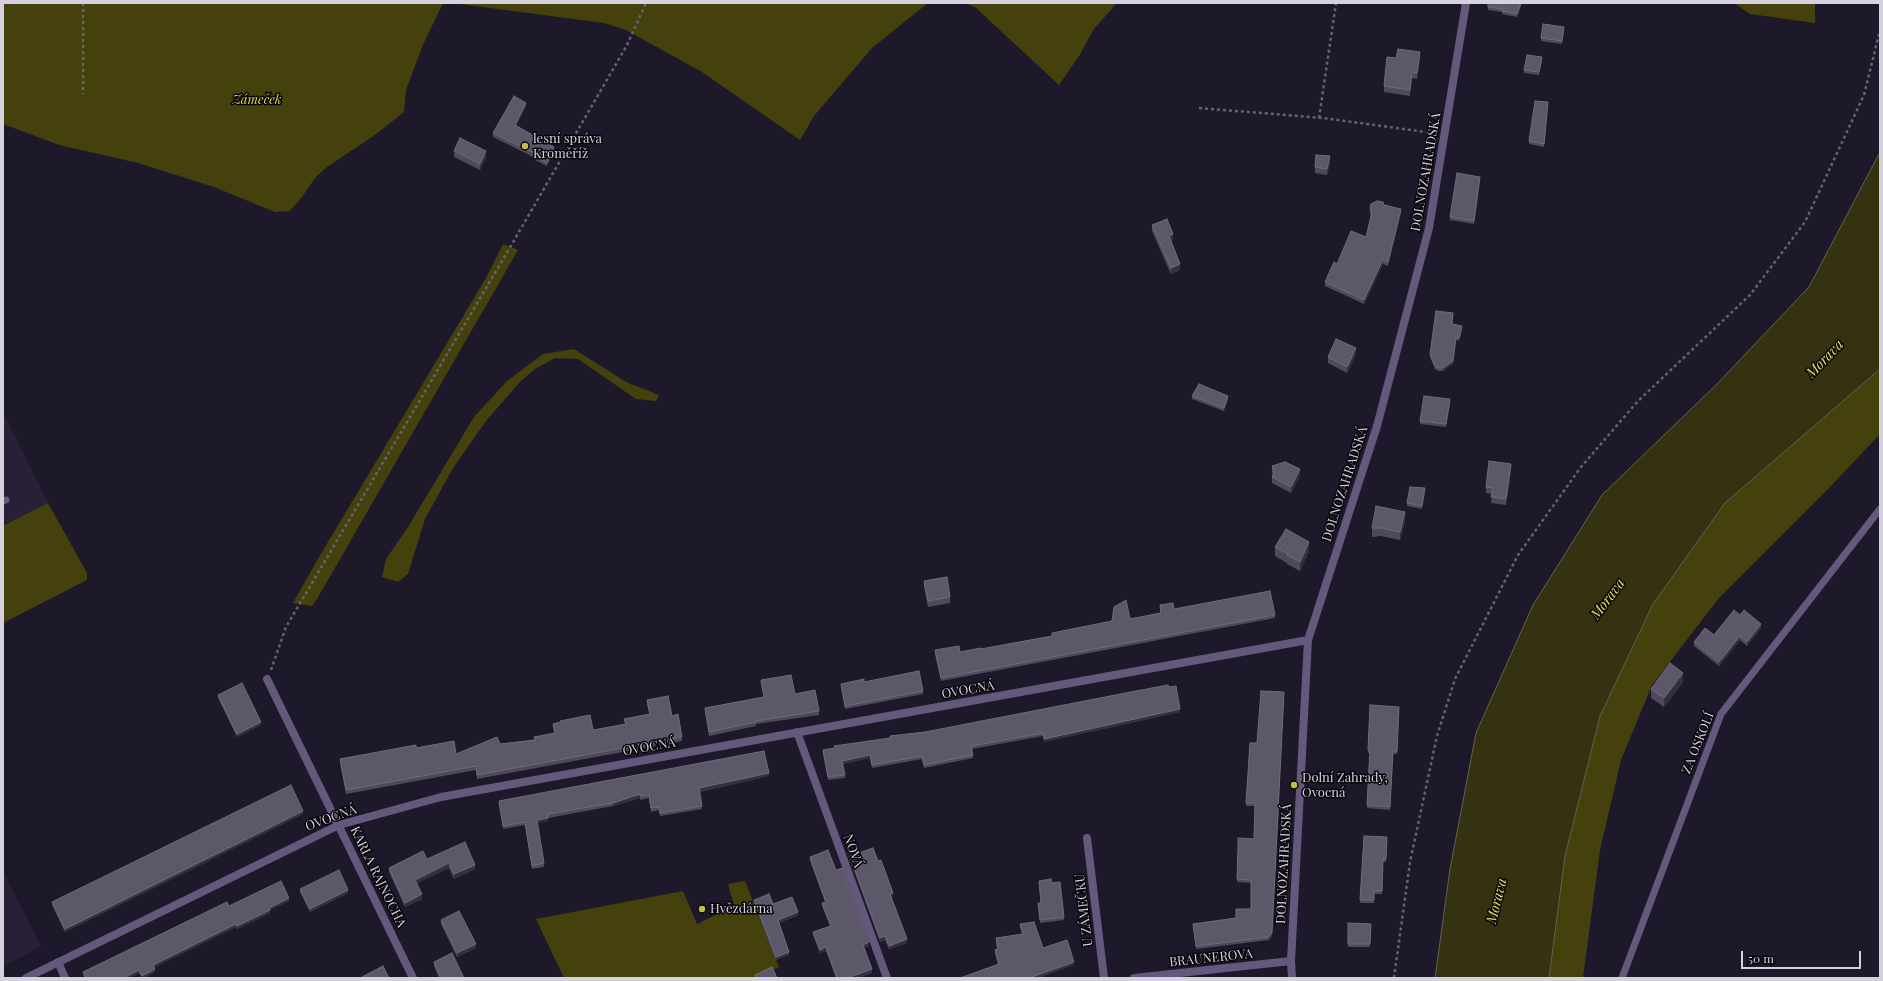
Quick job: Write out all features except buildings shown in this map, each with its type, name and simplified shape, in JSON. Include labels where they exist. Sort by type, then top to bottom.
[{"type":"street","name":"DOLNOZAHRADSKÁ","points":[[1292,978],[1291,961],[1308,640],[1377,426],[1429,228],[1466,3]]},
{"type":"street","name":"OVOCNÁ","points":[[26,978],[339,824],[442,797],[1308,640]]},
{"type":"street","name":"KARLA RAJNOCHA","points":[[267,679],[413,978]]},
{"type":"street","name":"NOVÁ","points":[[797,732],[887,978]]},
{"type":"street","name":"U ZÁMEČKU","points":[[1087,838],[1104,978]]},
{"type":"street","name":"BRAUNEROVA","points":[[1134,978],[1291,961]]},
{"type":"street","points":[[58,962],[65,978]]},
{"type":"lane","name":"ZA OSKOLÍ","points":[[1622,978],[1721,714],[1880,509]]},
{"type":"path","points":[[83,3],[83,94]]},
{"type":"path","points":[[267,679],[286,628],[524,224],[627,45],[646,3]]},
{"type":"path","points":[[1319,118],[1336,3]]},
{"type":"path","points":[[1394,978],[1410,862],[1437,736],[1455,679],[1518,555],[1581,467],[1633,407],[1750,295],[1805,222],[1864,94],[1880,30]]},
{"type":"path","points":[[1199,108],[1319,118],[1445,135]]},
{"type":"shaded area","points":[[3,412],[48,503],[3,526]]},
{"type":"shaded area","points":[[3,871],[41,946],[3,967]]},
{"type":"green space","name":"Zámeček","points":[[3,3],[443,3],[423,45],[406,90],[404,112],[375,135],[327,167],[315,178],[290,211],[275,212],[214,187],[138,163],[59,145],[3,124]]},
{"type":"green space","points":[[452,3],[928,3],[872,48],[814,116],[800,140],[702,72],[626,30],[604,23]]},
{"type":"green space","points":[[965,3],[1117,3],[1094,29],[1079,56],[1059,85],[975,7]]},
{"type":"green space","points":[[1734,3],[1815,3],[1815,23],[1750,14]]},
{"type":"green space","points":[[503,244],[518,250],[317,599],[312,606],[293,603],[486,278]]},
{"type":"green space","points":[[574,349],[626,382],[659,395],[656,401],[636,399],[578,359],[555,358],[535,369],[520,382],[486,421],[453,468],[425,519],[408,574],[398,582],[382,577],[386,559],[408,527],[474,417],[507,381],[543,354]]},
{"type":"green space","points":[[1880,369],[1880,434],[1831,486],[1719,598],[1652,685],[1621,760],[1600,850],[1583,978],[1549,978],[1565,856],[1600,716],[1653,604],[1725,503]]},
{"type":"green space","points":[[48,503],[87,573],[87,580],[3,623],[3,526]]},
{"type":"green space","points":[[745,881],[779,967],[755,978],[564,978],[536,919],[683,891],[697,924],[734,906],[728,884]]},
{"type":"water","name":"Morava","points":[[1880,152],[1880,369],[1725,503],[1653,604],[1600,716],[1565,856],[1549,978],[1435,978],[1450,869],[1476,733],[1533,605],[1602,495],[1718,383],[1809,287]]},
{"type":"place","name":"lesní správa Kroměříž","points":[[525,146]]},
{"type":"place","name":"Dolní Zahrady, Ovocná","points":[[1294,785]]},
{"type":"place","name":"Hvězdárna","points":[[702,909]]}]
